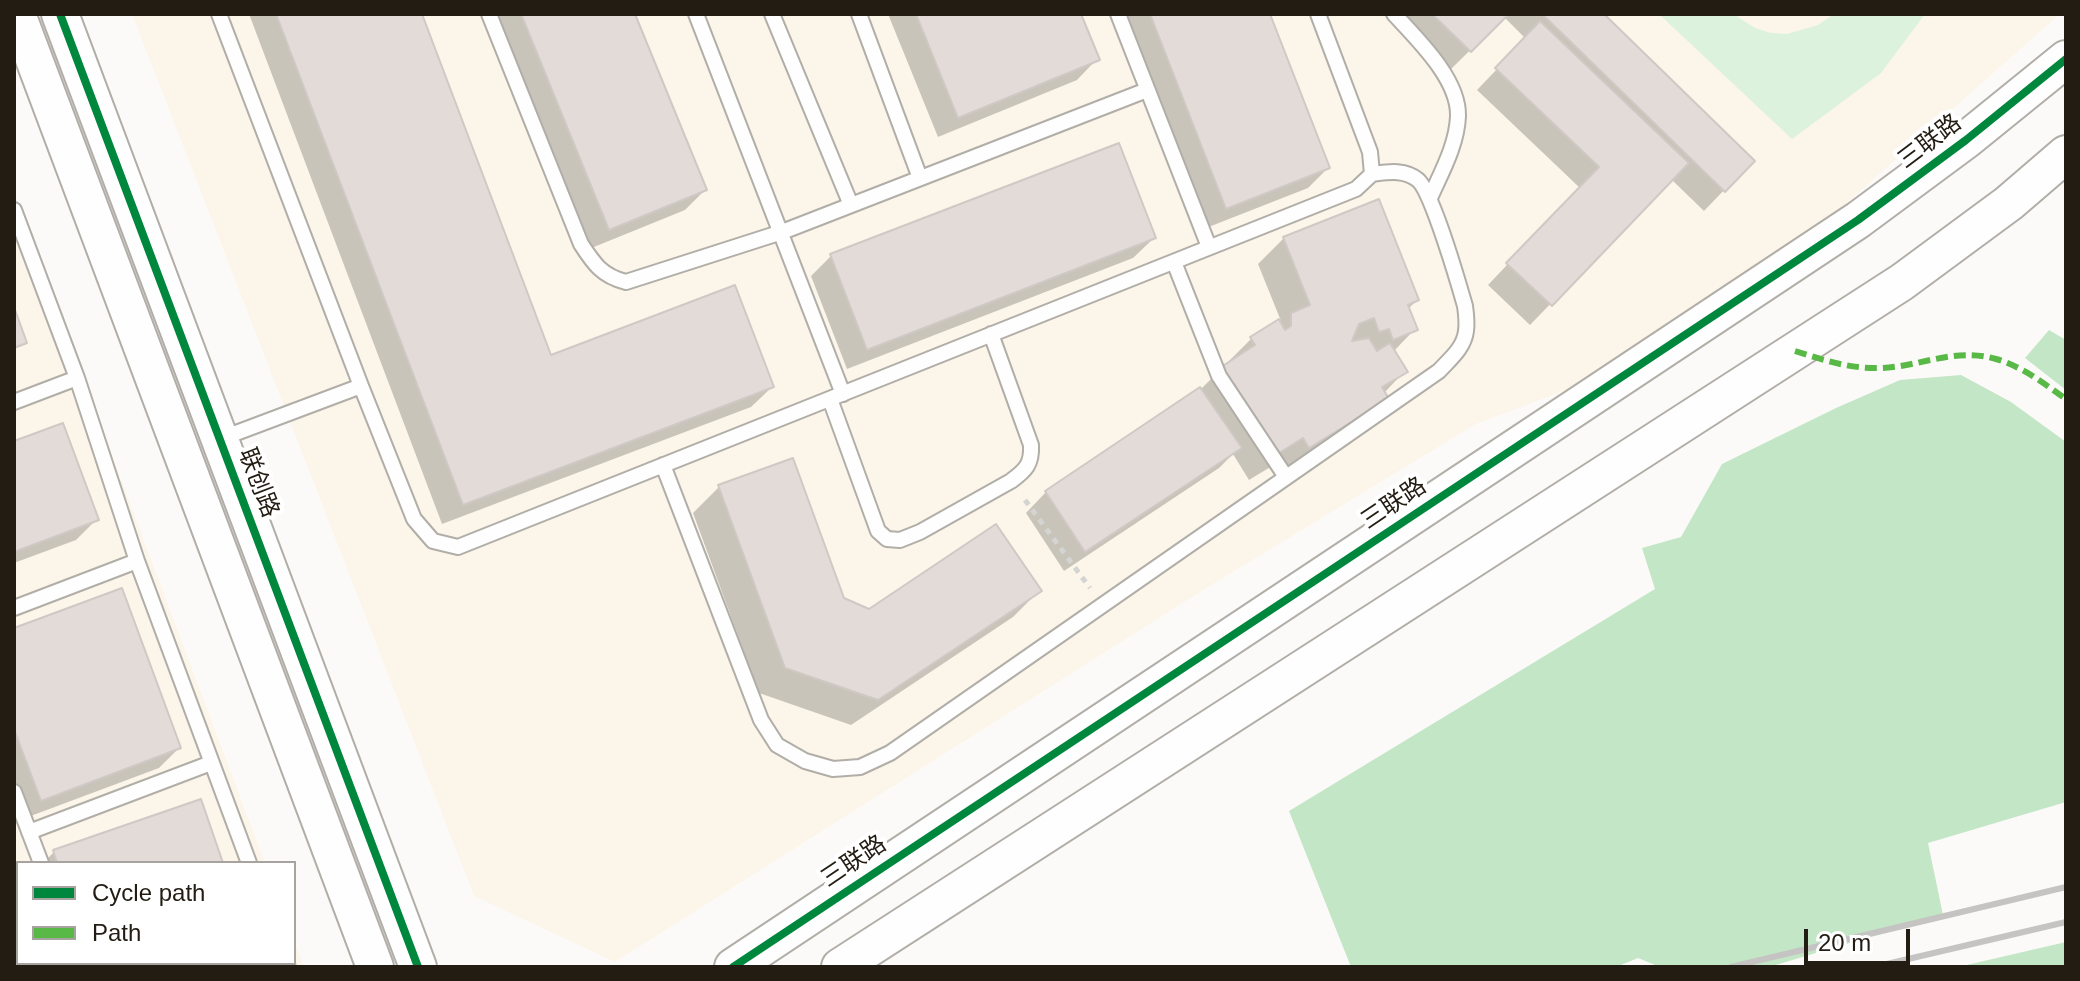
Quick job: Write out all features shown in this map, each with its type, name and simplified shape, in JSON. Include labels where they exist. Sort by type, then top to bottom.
[{"type":"street","points":[[17,14],[375,967]]},
{"type":"street","name":"联创路","points":[[60,14],[418,967]]},
{"type":"street","name":"三联路","points":[[733,967],[1858,220],[1966,140],[2066,59]]},
{"type":"street","points":[[840,967],[1902,282],[2009,203],[2066,154]]},
{"type":"street","points":[[402,925],[441,967]]},
{"type":"lane","points":[[219,14],[414,519],[433,541],[458,547],[663,465],[837,396],[991,334],[1174,262],[1209,247],[1356,189],[1372,174],[1405,172],[1420,181],[1430,198],[1466,310],[1466,333],[1457,352],[1439,371],[890,753],[860,767],[833,769],[805,761],[777,745],[761,720],[663,465]]},
{"type":"lane","points":[[489,14],[581,244],[595,266],[613,278],[626,282],[782,232],[1147,90]]},
{"type":"lane","points":[[696,14],[782,232],[878,531],[887,539],[900,540],[920,532],[1011,481],[1022,473],[1031,459],[1031,445],[991,334]]},
{"type":"lane","points":[[772,14],[851,205]]},
{"type":"lane","points":[[859,14],[920,178]]},
{"type":"lane","points":[[1118,14],[1209,247]]},
{"type":"lane","points":[[1318,14],[1370,152],[1372,174]]},
{"type":"lane","points":[[1394,14],[1436,60],[1451,87],[1458,114],[1454,140],[1430,198]]},
{"type":"lane","points":[[14,210],[77,378],[137,561],[248,861]]},
{"type":"lane","points":[[1174,262],[1219,376],[1286,477]]},
{"type":"lane","points":[[14,402],[77,378]]},
{"type":"lane","points":[[220,439],[361,386]]},
{"type":"lane","points":[[14,608],[137,561]]},
{"type":"lane","points":[[29,832],[211,763]]},
{"type":"lane","points":[[14,792],[40,861]]},
{"type":"path","points":[[1011,481],[1102,605]]},
{"type":"shaded area","points":[[132,14],[2060,14],[1825,222],[1664,353],[1476,424],[1208,587],[615,962],[474,896]]},
{"type":"shaded area","points":[[14,194],[264,861],[16,861],[16,965],[296,965],[296,945],[304,967],[14,967]]},
{"type":"green space","points":[[1659,14],[1733,14],[1755,28],[1787,34],[1818,25],[1834,14],[1925,14],[1881,73],[1792,139]]},
{"type":"green space","points":[[2049,330],[2066,340],[2066,390],[2025,358]]},
{"type":"green space","points":[[1961,375],[2011,402],[2066,442],[2066,802],[1928,843],[1943,915],[1769,967],[1660,967],[1638,958],[1616,967],[1351,967],[1289,811],[1655,589],[1642,548],[1681,537],[1722,464],[1900,380]]},
{"type":"green space","points":[[2066,942],[2066,967],[1958,967]]},
{"type":"building","points":[[276,14],[422,14],[551,355],[735,285],[774,387],[463,505]]},
{"type":"building","points":[[521,14],[635,14],[707,190],[609,230]]},
{"type":"building","points":[[916,14],[1081,14],[1100,60],[958,118]]},
{"type":"building","points":[[1150,14],[1270,14],[1330,168],[1226,209]]},
{"type":"building","points":[[1432,14],[1509,14],[1471,52]]},
{"type":"building","points":[[1542,14],[1604,14],[1755,161],[1725,192]]},
{"type":"building","points":[[1540,21],[1689,163],[1552,306],[1506,263],[1599,167],[1495,68]]},
{"type":"building","points":[[1119,143],[1156,238],[867,350],[830,254]]},
{"type":"building","points":[[1379,199],[1419,300],[1408,305],[1418,330],[1393,340],[1389,329],[1379,332],[1374,318],[1359,324],[1352,341],[1369,338],[1377,351],[1390,343],[1408,372],[1382,387],[1389,399],[1309,448],[1303,438],[1276,455],[1221,367],[1255,345],[1250,337],[1279,319],[1285,330],[1291,326],[1291,313],[1310,305],[1283,237]]},
{"type":"building","points":[[14,307],[27,343],[14,348]]},
{"type":"building","points":[[1200,387],[1242,448],[1085,552],[1045,491]]},
{"type":"building","points":[[63,423],[99,520],[14,552],[14,441]]},
{"type":"building","points":[[793,458],[844,598],[869,609],[996,524],[1042,591],[878,700],[785,668],[718,485]]},
{"type":"building","points":[[122,588],[181,748],[41,801],[14,729],[14,628]]},
{"type":"building","points":[[201,799],[222,861],[56,861],[53,850]]},
{"type":"building","points":[[93,965],[259,965],[253,967]]},
{"type":"railway","points":[[1731,967],[2066,887]]},
{"type":"railway","points":[[1874,967],[2066,922]]},
{"type":"marked path","points":[[1795,351],[1869,368],[1895,367],[1951,356],[1981,356],[2015,366],[2066,399]]},
{"type":"cycle path","points":[[60,14],[418,967]]},
{"type":"cycle path","points":[[733,967],[1858,220],[1966,140],[2066,59]]}]
